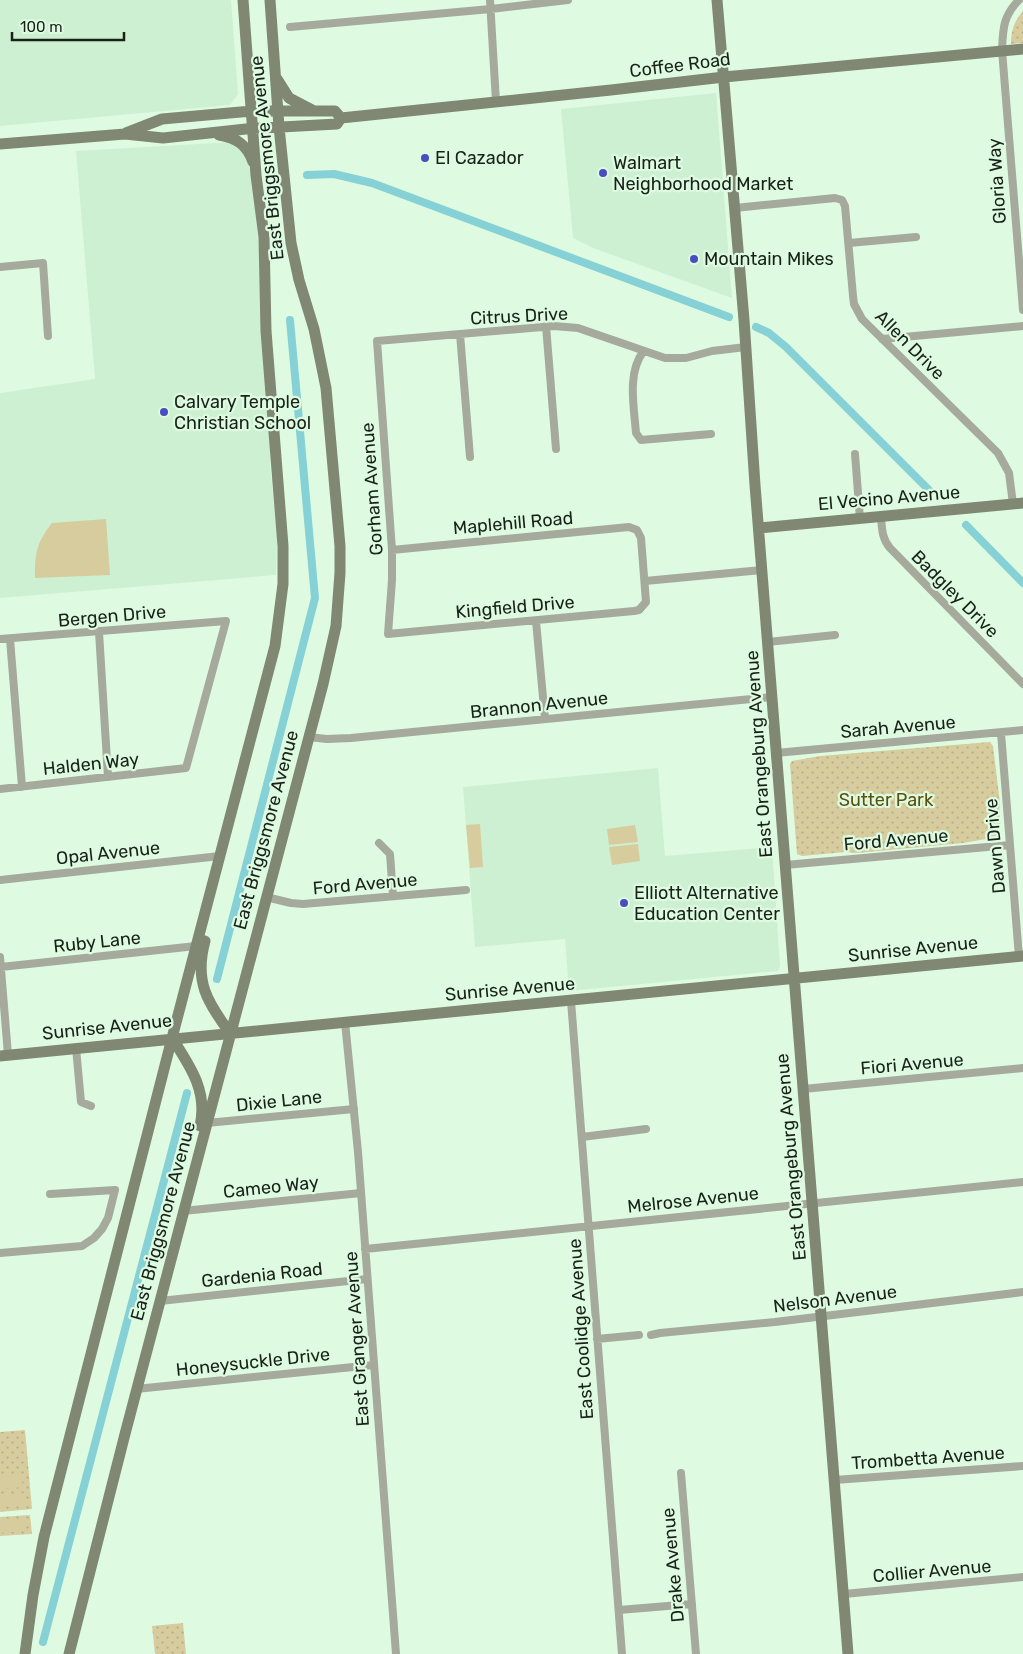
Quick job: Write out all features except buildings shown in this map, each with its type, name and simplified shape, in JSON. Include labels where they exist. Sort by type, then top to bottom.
[{"type":"main road","name":"East Briggsmore Avenue","points":[[25,1654],[34,1586],[44,1538],[275,646],[283,584],[283,546],[266,331],[264,237],[256,175],[243,0]]},
{"type":"main road","name":"East Briggsmore Avenue","points":[[69,1654],[136,1389],[329,660],[336,626],[340,546],[326,388],[314,329],[292,251],[279,127],[270,0]]},
{"type":"main road","name":"East Orangeburg Avenue","points":[[717,0],[735,208],[776,753],[848,1654]]},
{"type":"main road","name":"Coffee Road","points":[[340,118],[724,77],[1023,48]]},
{"type":"main road","points":[[276,75],[289,98],[314,111]]},
{"type":"main road","name":"Coffee Road","points":[[125,134],[162,119],[252,111],[335,111],[340,118]]},
{"type":"main road","name":"Coffee Road","points":[[0,144],[125,134],[163,138],[253,129],[336,124],[340,118]]},
{"type":"main road","points":[[208,133],[227,136],[240,141],[250,154],[256,175]]},
{"type":"main road","name":"El Vecino Avenue","points":[[759,528],[1018,504]]},
{"type":"main road","points":[[209,898],[212,919],[202,951],[201,972],[210,1005],[230,1033]]},
{"type":"main road","name":"Sunrise Avenue","points":[[4,1055],[1021,956]]},
{"type":"main road","points":[[172,1038],[190,1064],[197,1080],[201,1100],[202,1119],[195,1148],[196,1165]]},
{"type":"street","points":[[490,0],[496,102]]},
{"type":"street","points":[[290,27],[491,9],[568,0]]},
{"type":"street","name":"Gloria Way","points":[[1018,0],[1010,8],[1004,25],[1002,50],[1023,310]]},
{"type":"street","name":"Allen Drive","points":[[735,208],[826,199],[842,200],[845,206],[854,304],[862,319],[998,453],[1009,473],[1018,504]]},
{"type":"street","points":[[849,243],[916,237]]},
{"type":"street","points":[[0,267],[43,263],[48,336]]},
{"type":"street","points":[[546,326],[556,449]]},
{"type":"street","name":"Citrus Drive","points":[[377,341],[546,326],[565,326],[578,328],[658,356],[686,358],[712,351],[746,347]]},
{"type":"street","points":[[882,339],[1023,326]]},
{"type":"street","points":[[460,334],[470,457]]},
{"type":"street","name":"Gorham Avenue","points":[[377,341],[392,550],[388,634]]},
{"type":"street","points":[[643,352],[637,360],[634,372],[636,433],[640,440],[711,434]]},
{"type":"street","points":[[854,454],[860,519]]},
{"type":"street","name":"Badgley Drive","points":[[881,517],[882,535],[890,548],[1023,684]]},
{"type":"street","name":"Maplehill Road","points":[[392,550],[629,527],[637,530],[641,538],[645,581]]},
{"type":"street","points":[[645,581],[762,570]]},
{"type":"street","name":"Kingfield Drive","points":[[388,634],[634,611],[644,606],[647,598],[645,581]]},
{"type":"street","points":[[536,620],[545,720]]},
{"type":"street","name":"Bergen Drive","points":[[0,640],[226,621],[186,768]]},
{"type":"street","points":[[99,632],[108,777]]},
{"type":"street","points":[[768,642],[835,635]]},
{"type":"street","points":[[10,639],[22,787]]},
{"type":"street","name":"Brannon Avenue","points":[[308,737],[327,739],[351,738],[772,697]]},
{"type":"street","name":"Sarah Avenue","points":[[776,753],[1023,730]]},
{"type":"street","name":"Dawn Drive","points":[[1001,732],[1021,956]]},
{"type":"street","name":"Halden Way","points":[[0,789],[186,768]]},
{"type":"street","points":[[379,843],[390,854],[393,896]]},
{"type":"street","name":"Ford Avenue","points":[[785,865],[1010,845]]},
{"type":"street","name":"Opal Avenue","points":[[0,880],[220,856]]},
{"type":"street","name":"Ford Avenue","points":[[266,897],[304,904],[466,890]]},
{"type":"street","name":"Ruby Lane","points":[[1,967],[196,946]]},
{"type":"street","points":[[0,957],[4,1055]]},
{"type":"street","name":"East Coolidge Avenue","points":[[571,1001],[622,1654]]},
{"type":"street","name":"East Granger Avenue","points":[[345,1022],[366,1249],[396,1654]]},
{"type":"street","points":[[76,1048],[81,1102],[91,1106]]},
{"type":"street","name":"Fiori Avenue","points":[[803,1089],[1023,1068]]},
{"type":"street","name":"Dixie Lane","points":[[207,1123],[354,1109]]},
{"type":"street","points":[[582,1137],[646,1129]]},
{"type":"street","name":"Melrose Avenue","points":[[366,1249],[812,1202],[1023,1182]]},
{"type":"street","points":[[0,1253],[82,1246],[94,1238],[102,1229],[108,1218],[115,1190],[50,1194]]},
{"type":"street","name":"Cameo Way","points":[[183,1211],[361,1193]]},
{"type":"street","name":"Gardenia Road","points":[[160,1301],[367,1279]]},
{"type":"street","name":"Nelson Avenue","points":[[651,1335],[660,1332],[775,1322],[1023,1292]]},
{"type":"street","points":[[597,1338],[638,1335]]},
{"type":"street","name":"Honeysuckle Drive","points":[[136,1389],[374,1365]]},
{"type":"street","name":"Trombetta Avenue","points":[[835,1480],[1023,1466]]},
{"type":"street","name":"Drake Avenue","points":[[681,1473],[696,1654]]},
{"type":"street","name":"Collier Avenue","points":[[844,1594],[1023,1577]]},
{"type":"street","points":[[619,1610],[692,1604]]},
{"type":"shaded area","points":[[0,0],[231,0],[238,94],[230,105],[0,126]]},
{"type":"shaded area","points":[[716,93],[732,298],[593,248],[573,238],[561,109]]},
{"type":"shaded area","points":[[233,142],[250,156],[263,286],[270,464],[277,537],[276,575],[0,598],[0,393],[95,379],[76,151]]},
{"type":"shaded area","name":"Elliott Alternative Education Center","points":[[658,768],[665,856],[772,847],[780,966],[778,971],[569,991],[565,939],[475,947],[463,787]]},
{"type":"green space","points":[[1023,11],[1023,43],[1011,44],[1014,26]]},
{"type":"green space","points":[[106,519],[110,575],[35,578],[35,562],[38,549],[52,523]]},
{"type":"green space","name":"Sutter Park","points":[[990,742],[993,746],[1000,803],[1000,829],[998,837],[963,843],[857,853],[845,852],[802,856],[797,854],[790,764],[792,761],[820,756]]},
{"type":"green space","points":[[480,824],[483,867],[470,868],[466,825]]},
{"type":"green space","points":[[635,825],[638,842],[609,845],[607,829]]},
{"type":"green space","points":[[638,844],[640,861],[612,865],[609,847]]},
{"type":"green space","points":[[25,1430],[32,1509],[0,1512],[0,1432]]},
{"type":"green space","points":[[21,1475],[23,1487],[0,1489],[0,1477]]},
{"type":"green space","points":[[23,1493],[24,1505],[0,1507],[0,1495]]},
{"type":"green space","points":[[30,1515],[32,1534],[0,1536],[0,1517]]},
{"type":"green space","points":[[24,1519],[25,1531],[0,1533],[0,1521]]},
{"type":"green space","points":[[183,1623],[186,1654],[155,1654],[152,1626]]},
{"type":"waterway","points":[[307,175],[334,174],[372,183],[729,317]]},
{"type":"waterway","points":[[217,979],[315,598],[290,320]]},
{"type":"waterway","points":[[756,327],[769,333],[786,347],[931,492]]},
{"type":"waterway","points":[[966,525],[1023,583]]},
{"type":"waterway","points":[[43,1642],[187,1093]]},
{"type":"place","name":"El Cazador","points":[[425,158]]},
{"type":"place","name":"Walmart Neighborhood Market","points":[[603,173]]},
{"type":"place","name":"Mountain Mikes","points":[[694,259]]},
{"type":"place","name":"Calvary Temple Christian School","points":[[164,412]]},
{"type":"place","name":"Elliott Alternative Education Center","points":[[624,903]]}]
